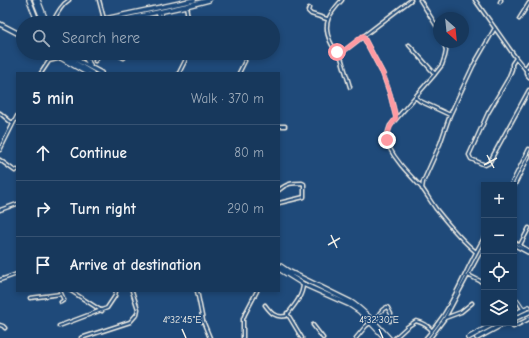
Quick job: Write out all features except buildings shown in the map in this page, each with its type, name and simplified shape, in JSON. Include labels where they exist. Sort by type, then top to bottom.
[{"type":"main road","points":[[30,0],[36,16]]},
{"type":"main road","points":[[35,0],[41,16]]},
{"type":"main road","points":[[38,0],[44,16]]},
{"type":"main road","points":[[118,16],[194,0]]},
{"type":"main road","points":[[140,16],[209,0]]},
{"type":"main road","points":[[0,24],[16,32]]},
{"type":"main road","points":[[66,60],[85,72]]},
{"type":"main road","points":[[70,60],[90,72]]},
{"type":"main road","points":[[77,60],[98,72]]},
{"type":"main road","points":[[82,60],[102,72]]},
{"type":"main road","points":[[87,60],[90,65]]},
{"type":"main road","points":[[280,266],[305,280],[351,302],[360,308],[389,338]]},
{"type":"main road","points":[[280,270],[303,284],[350,305],[373,322],[384,338]]},
{"type":"main road","points":[[517,313],[529,307]]},
{"type":"main road","points":[[517,318],[529,312]]},
{"type":"main road","points":[[477,337],[491,326]]},
{"type":"main road","points":[[469,338],[477,337],[499,326]]},
{"type":"street","points":[[56,16],[66,1],[69,0]]},
{"type":"street","points":[[99,0],[103,16]]},
{"type":"street","points":[[342,0],[327,19],[326,28],[334,48],[340,54],[350,87]]},
{"type":"street","points":[[340,54],[411,0]]},
{"type":"street","points":[[420,0],[433,21]]},
{"type":"street","points":[[475,0],[516,58],[529,72]]},
{"type":"street","points":[[519,19],[529,3]]},
{"type":"street","points":[[186,6],[188,16]]},
{"type":"street","points":[[309,8],[308,11],[310,14],[327,19]]},
{"type":"street","points":[[159,12],[159,16]]},
{"type":"street","points":[[422,189],[450,115],[473,66],[495,28]]},
{"type":"street","points":[[363,36],[383,74],[396,118]]},
{"type":"street","points":[[409,45],[435,74]]},
{"type":"street","points":[[445,48],[446,51],[442,65],[390,126],[387,133],[387,140],[401,166],[418,184],[440,214],[476,252]]},
{"type":"street","points":[[516,58],[512,64],[512,69],[508,79],[488,113],[472,148],[469,155],[471,159],[485,165],[488,163],[529,90]]},
{"type":"street","points":[[180,72],[185,60]]},
{"type":"street","points":[[42,72],[48,61]]},
{"type":"street","points":[[240,72],[245,61]]},
{"type":"street","points":[[529,64],[526,70],[529,77]]},
{"type":"street","points":[[415,97],[420,101],[450,115]]},
{"type":"street","points":[[0,113],[13,124]]},
{"type":"street","points":[[0,150],[16,118]]},
{"type":"street","points":[[280,126],[285,126]]},
{"type":"street","points":[[515,182],[529,149]]},
{"type":"street","points":[[515,182],[529,156]]},
{"type":"street","points":[[0,160],[16,170]]},
{"type":"street","points":[[418,184],[424,182]]},
{"type":"street","points":[[280,189],[291,183],[304,184],[304,197],[280,203]]},
{"type":"street","points":[[0,210],[16,204]]},
{"type":"street","points":[[520,245],[529,228]]},
{"type":"street","points":[[426,338],[443,316],[481,243]]},
{"type":"street","points":[[517,244],[529,252]]},
{"type":"street","points":[[517,246],[529,252]]},
{"type":"street","points":[[430,338],[445,318],[481,251]]},
{"type":"street","points":[[0,280],[16,274]]},
{"type":"street","points":[[468,275],[481,282]]},
{"type":"street","points":[[265,305],[274,315],[278,317],[284,316],[294,306],[303,288],[303,284]]},
{"type":"street","points":[[30,298],[61,292],[64,300],[61,302]]},
{"type":"street","points":[[73,292],[102,311]]},
{"type":"street","points":[[59,326],[102,311],[107,308],[116,292]]},
{"type":"street","points":[[81,338],[130,322],[137,314],[138,309],[132,292]]},
{"type":"street","points":[[197,292],[203,321],[210,338]]},
{"type":"street","points":[[243,338],[244,314],[256,292]]},
{"type":"street","points":[[517,300],[523,310]]},
{"type":"street","points":[[445,318],[461,312],[472,303]]},
{"type":"street","points":[[356,338],[386,307],[391,314],[390,321]]},
{"type":"street","points":[[287,313],[300,337]]},
{"type":"street","points":[[513,327],[529,319]]},
{"type":"street","points":[[395,338],[416,321],[424,324],[432,331]]},
{"type":"street","points":[[0,325],[5,328]]},
{"type":"street","points":[[313,325],[323,338]]},
{"type":"route","points":[[337,52],[340,54],[363,36],[383,74],[396,118],[387,133],[387,140]]}]
